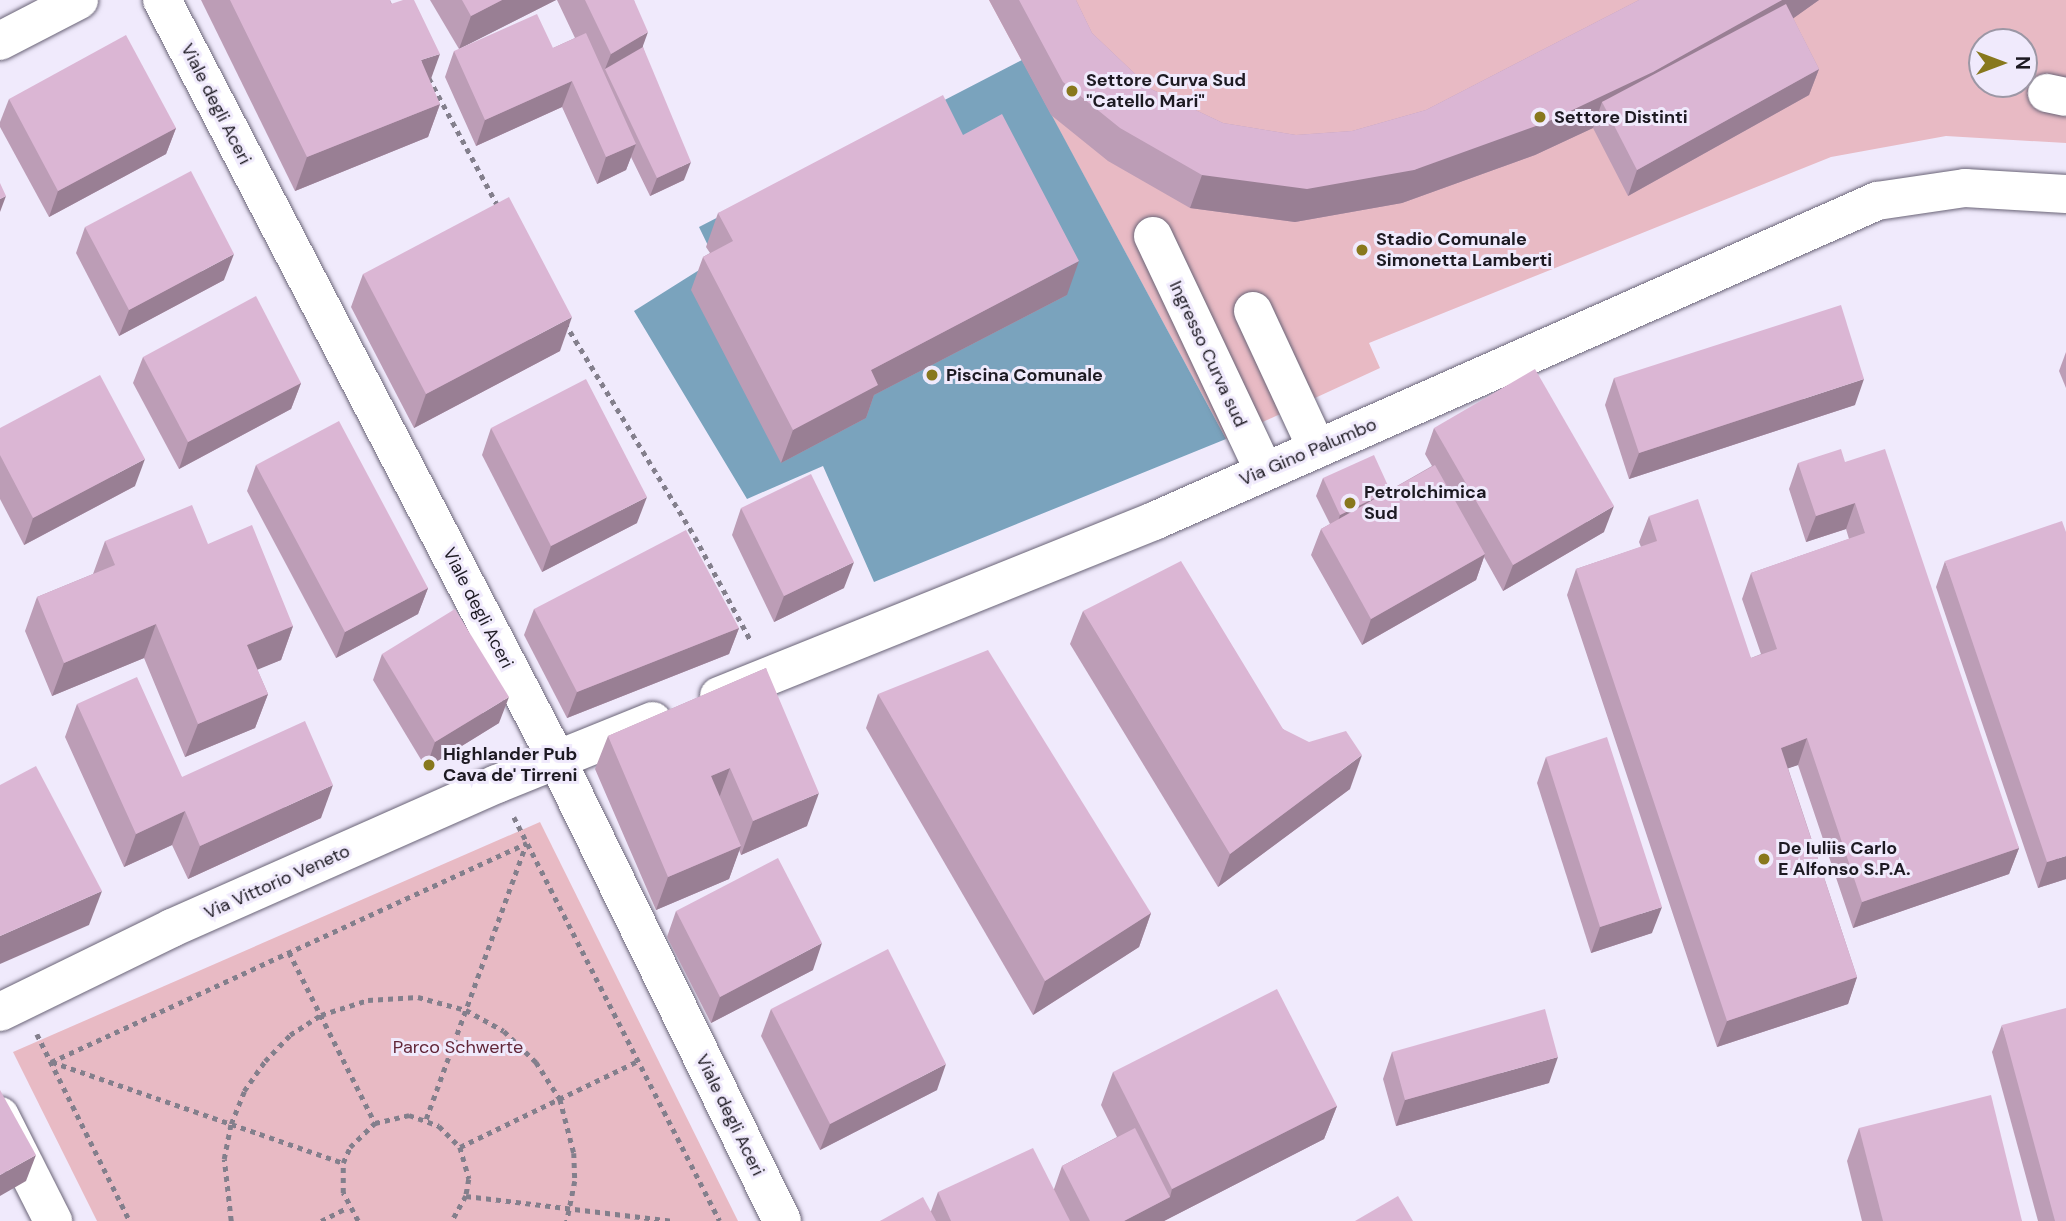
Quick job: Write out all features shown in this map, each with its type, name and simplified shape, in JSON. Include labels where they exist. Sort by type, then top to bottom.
[{"type":"street","points":[[0,41],[79,0]]},
{"type":"street","name":"Viale degli Aceri","points":[[162,0],[556,758],[782,1221]]},
{"type":"street","name":"Via Gino Palumbo","points":[[556,758],[770,677],[1154,522],[1877,201],[1965,188],[2066,194]]},
{"type":"street","name":"Ingresso Curva sud","points":[[1153,236],[1264,471]]},
{"type":"street","points":[[1253,311],[1317,449]]},
{"type":"street","name":"Via Vittorio Veneto","points":[[10,1007],[172,928],[556,758]]},
{"type":"street","points":[[0,1116],[53,1221]]},
{"type":"path","points":[[425,70],[502,212]]},
{"type":"path","points":[[558,310],[689,526],[770,677]]},
{"type":"path","points":[[497,784],[720,1221]]},
{"type":"path","points":[[51,1062],[527,843]]},
{"type":"path","points":[[426,1119],[527,843]]},
{"type":"path","points":[[289,952],[375,1123]]},
{"type":"path","points":[[231,1221],[225,1159],[231,1124],[244,1091],[265,1061],[290,1035],[321,1015],[368,1000],[418,998],[466,1010],[504,1031],[536,1062],[559,1099],[574,1153],[572,1209],[567,1221]]},
{"type":"path","points":[[10,1007],[51,1062],[130,1221]]},
{"type":"path","points":[[460,1147],[638,1061]]},
{"type":"path","points":[[51,1062],[343,1163]]},
{"type":"path","points":[[358,1221],[348,1207],[343,1163],[361,1133],[375,1123],[409,1115],[426,1119],[460,1147],[468,1179],[466,1196],[452,1221]]},
{"type":"path","points":[[466,1196],[673,1221]]},
{"type":"path","points":[[321,1221],[348,1207]]},
{"type":"green space","name":"Stadio Comunale Simonetta Lamberti","points":[[989,0],[2066,0],[2066,143],[1946,136],[1831,157],[1369,343],[1380,368],[1226,439]]},
{"type":"green space","name":"Parco Schwerte","points":[[540,822],[738,1221],[97,1221],[13,1052]]},
{"type":"water","name":"Piscina Comunale","points":[[1022,60],[1226,439],[874,582],[823,466],[747,499],[634,311],[715,260],[699,227]]},
{"type":"building","points":[[230,0],[390,0],[391,4],[414,0],[440,54],[421,60],[440,104],[307,157]]},
{"type":"building","points":[[462,0],[502,0],[471,16]]},
{"type":"building","points":[[585,0],[634,0],[648,32],[611,54]]},
{"type":"building","points":[[1019,0],[1076,0],[1092,33],[1151,89],[1223,123],[1296,135],[1352,131],[1426,110],[1639,0],[1782,0],[1653,72],[1547,122],[1414,170],[1307,189],[1202,175],[1120,128],[1063,82]]},
{"type":"building","points":[[1786,4],[1819,69],[1637,170],[1602,102]]},
{"type":"building","points":[[537,14],[553,48],[586,33],[636,144],[606,157],[572,81],[485,120],[454,51]]},
{"type":"building","points":[[126,35],[176,128],[58,191],[9,99]]},
{"type":"building","points":[[643,47],[691,162],[657,178],[605,69]]},
{"type":"building","points":[[943,95],[963,135],[1002,114],[1079,261],[871,370],[878,385],[793,430],[703,257],[733,241],[718,213]]},
{"type":"building","points":[[191,171],[234,254],[129,310],[85,227]]},
{"type":"building","points":[[0,183],[6,196],[0,199]]},
{"type":"building","points":[[509,197],[572,317],[426,394],[363,274]]},
{"type":"building","points":[[256,296],[301,383],[188,442],[143,357]]},
{"type":"building","points":[[1841,305],[1864,379],[1639,453],[1614,378]]},
{"type":"building","points":[[1535,369],[1614,506],[1513,565],[1434,428]]},
{"type":"building","points":[[100,375],[145,459],[33,518],[0,455],[0,428]]},
{"type":"building","points":[[586,379],[647,497],[551,546],[491,428]]},
{"type":"building","points":[[339,421],[428,588],[345,632],[256,465]]},
{"type":"building","points":[[1841,449],[1845,462],[1885,449],[2019,848],[1862,902],[1807,738],[1781,748],[1857,977],[1727,1021],[1576,569],[1657,541],[1649,516],[1698,499],[1751,658],[1777,649],[1751,573],[1865,533],[1855,503],[1816,516],[1798,463]]},
{"type":"building","points":[[1374,455],[1390,490],[1340,515],[1323,478]]},
{"type":"building","points":[[1435,465],[1485,554],[1371,619],[1321,529]]},
{"type":"building","points":[[811,474],[854,562],[784,596],[741,508]]},
{"type":"building","points":[[192,505],[208,544],[252,525],[293,626],[247,645],[268,694],[198,724],[156,624],[64,663],[37,597],[115,565],[105,541]]},
{"type":"building","points":[[2062,521],[2066,532],[2066,856],[2047,862],[1945,561]]},
{"type":"building","points":[[686,530],[739,628],[577,692],[534,609]]},
{"type":"building","points":[[1181,561],[1283,729],[1309,742],[1346,731],[1362,755],[1230,854],[1083,611]]},
{"type":"building","points":[[455,609],[509,697],[435,742],[382,654]]},
{"type":"building","points":[[988,650],[1151,913],[1045,981],[878,694]]},
{"type":"building","points":[[766,668],[819,793],[753,821],[730,768],[711,776],[741,846],[668,877],[608,736]]},
{"type":"building","points":[[137,677],[182,777],[305,721],[333,785],[200,846],[185,811],[136,834],[77,704]]},
{"type":"building","points":[[1607,737],[1662,907],[1600,927],[1546,757]]},
{"type":"building","points":[[36,766],[102,891],[0,936],[0,785]]},
{"type":"building","points":[[778,858],[822,943],[720,997],[676,911]]},
{"type":"building","points":[[888,949],[946,1064],[830,1124],[771,1009]]},
{"type":"building","points":[[1277,989],[1337,1106],[1172,1189],[1113,1072]]},
{"type":"building","points":[[2066,1008],[2066,1221],[2055,1221],[2002,1025]]},
{"type":"building","points":[[1545,1009],[1558,1057],[1405,1100],[1392,1052]]},
{"type":"building","points":[[0,1090],[36,1155],[0,1175]]},
{"type":"building","points":[[1991,1095],[2022,1221],[1883,1221],[1859,1128]]},
{"type":"building","points":[[1135,1128],[1170,1197],[1124,1221],[1090,1221],[1062,1166]]},
{"type":"building","points":[[1033,1148],[1070,1221],[951,1221],[938,1192]]},
{"type":"building","points":[[1398,1196],[1413,1221],[1355,1221]]},
{"type":"building","points":[[923,1197],[936,1221],[880,1221]]},
{"type":"place","name":"Settore Curva Sud \"Catello Mari\"","points":[[1072,91]]},
{"type":"place","name":"Settore Distinti","points":[[1540,117]]},
{"type":"place","name":"Stadio Comunale Simonetta Lamberti","points":[[1362,250]]},
{"type":"place","name":"Piscina Comunale","points":[[932,375]]},
{"type":"place","name":"Petrolchimica Sud","points":[[1350,503]]},
{"type":"place","name":"Highlander Pub Cava de' Tirreni","points":[[429,765]]},
{"type":"place","name":"De Iuliis Carlo E Alfonso S.P.A.","points":[[1764,859]]}]
